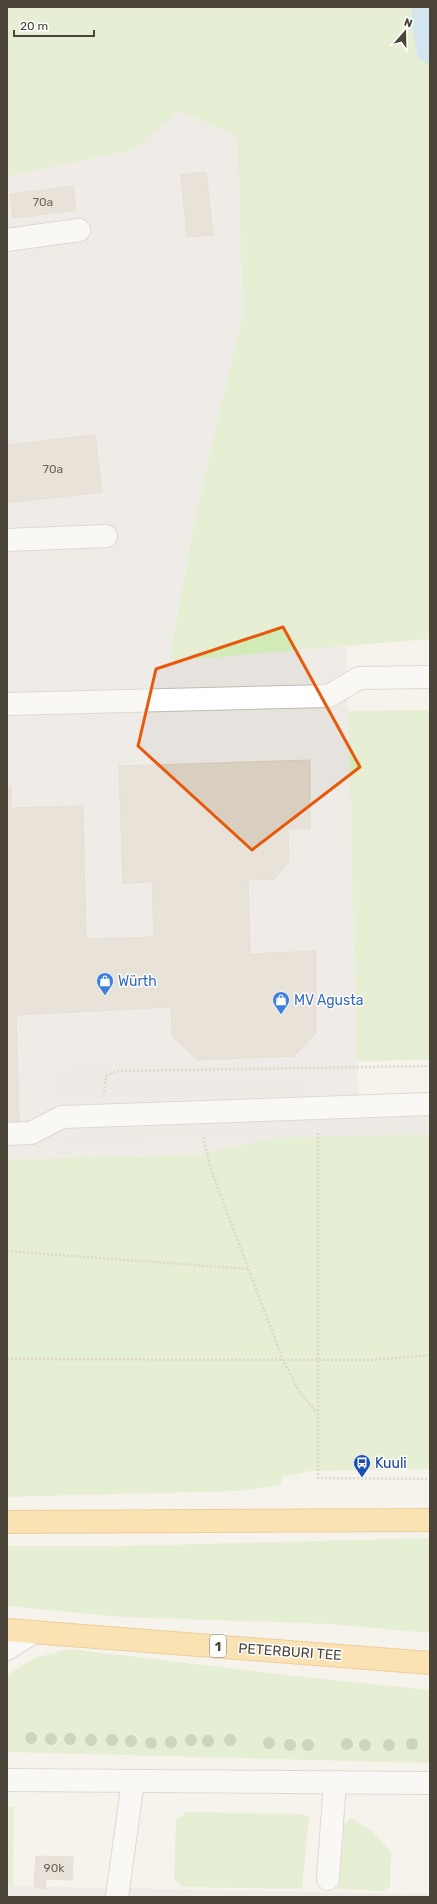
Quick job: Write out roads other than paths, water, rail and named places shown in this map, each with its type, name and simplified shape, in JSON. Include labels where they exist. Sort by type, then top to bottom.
[{"type":"highway","points":[[7,1522],[430,1520]]},
{"type":"highway","name":"PETERBURI TEE","points":[[7,1630],[430,1663]]},
{"type":"lane","points":[[7,240],[80,230]]},
{"type":"lane","points":[[7,540],[106,536]]},
{"type":"lane","points":[[7,704],[329,696],[360,678],[430,677]]},
{"type":"lane","points":[[7,1134],[31,1133],[62,1117],[430,1104]]},
{"type":"lane","points":[[7,1649],[34,1632]]},
{"type":"lane","points":[[7,1780],[430,1783]]},
{"type":"lane","points":[[117,1897],[133,1781]]},
{"type":"lane","points":[[328,1879],[335,1782]]},
{"type":"water","points":[[412,7],[430,7],[430,66],[418,58],[412,26]]},
{"type":"place","name":"Würth","points":[[105,996]]},
{"type":"place","name":"MV Agusta","points":[[281,1015]]},
{"type":"place","name":"Kuuli","points":[[362,1478]]}]
